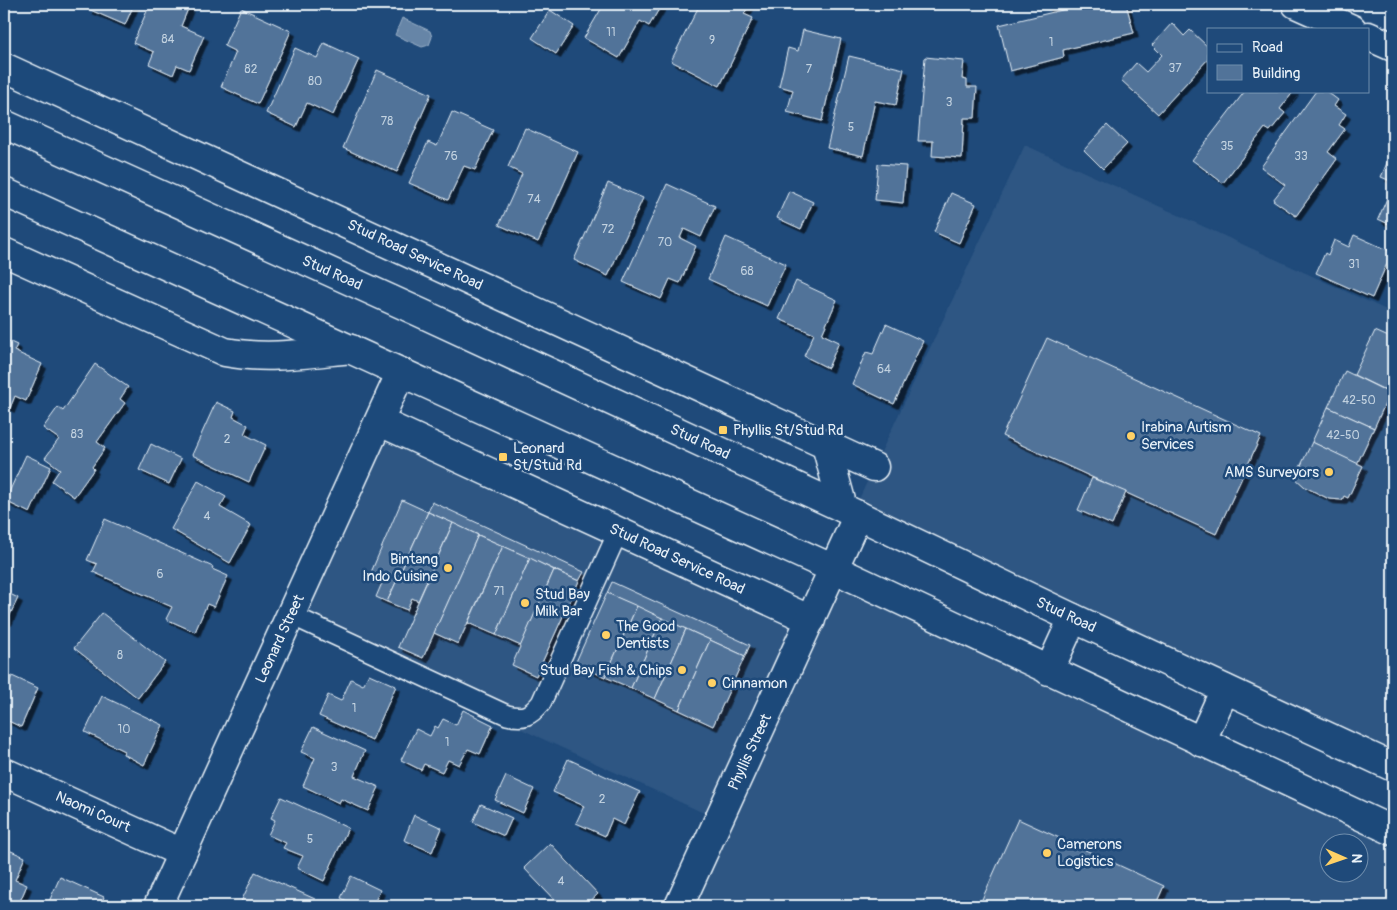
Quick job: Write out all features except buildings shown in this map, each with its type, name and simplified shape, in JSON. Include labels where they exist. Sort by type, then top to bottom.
[{"type":"street","points":[[1296,4],[1350,28]]},
{"type":"street","points":[[1370,37],[1393,47]]},
{"type":"street","name":"Stud Road Service Road","points":[[4,67],[874,468]]},
{"type":"street","name":"Stud Road","points":[[4,124],[851,511],[1073,618],[1393,767]]},
{"type":"street","points":[[4,192],[834,569],[1393,831]]},
{"type":"street","points":[[4,252],[225,352],[259,357],[278,357],[351,349]]},
{"type":"street","name":"Leonard Street","points":[[158,906],[380,422],[401,372]]},
{"type":"street","name":"Stud Road Service Road","points":[[380,422],[811,620]]},
{"type":"street","points":[[826,445],[851,511]]},
{"type":"street","name":"Phyllis Street","points":[[679,906],[834,569],[851,511]]},
{"type":"street","points":[[1049,671],[1073,618]]},
{"type":"street","points":[[1201,742],[1225,689]]},
{"type":"street","name":"Naomi Court","points":[[4,772],[182,852]]},
{"type":"lane","points":[[292,615],[507,715],[519,718],[528,715],[541,703],[618,532]]},
{"type":"shaded area","points":[[402,18],[430,31],[432,37],[429,45],[422,47],[395,35]]},
{"type":"shaded area","points":[[1025,145],[1393,313],[1393,767],[853,512]]},
{"type":"shaded area","points":[[380,422],[811,620],[834,569],[1393,831],[1393,906],[679,906],[719,820],[288,622]]},
{"type":"place","name":"Phyllis St/Stud Rd","points":[[723,430]]},
{"type":"place","name":"Irabina Autism Services","points":[[1131,436]]},
{"type":"place","name":"Leonard St/Stud Rd","points":[[503,457]]},
{"type":"place","name":"AMS Surveyors","points":[[1329,472]]},
{"type":"place","name":"Bintang Indo Cuisine","points":[[448,568]]},
{"type":"place","name":"Stud Bay Milk Bar","points":[[525,603]]},
{"type":"place","name":"The Good Dentists","points":[[606,635]]},
{"type":"place","name":"Stud Bay Fish & Chips","points":[[682,670]]},
{"type":"place","name":"Cinnamon","points":[[712,683]]},
{"type":"place","name":"Camerons Logistics","points":[[1047,853]]}]
